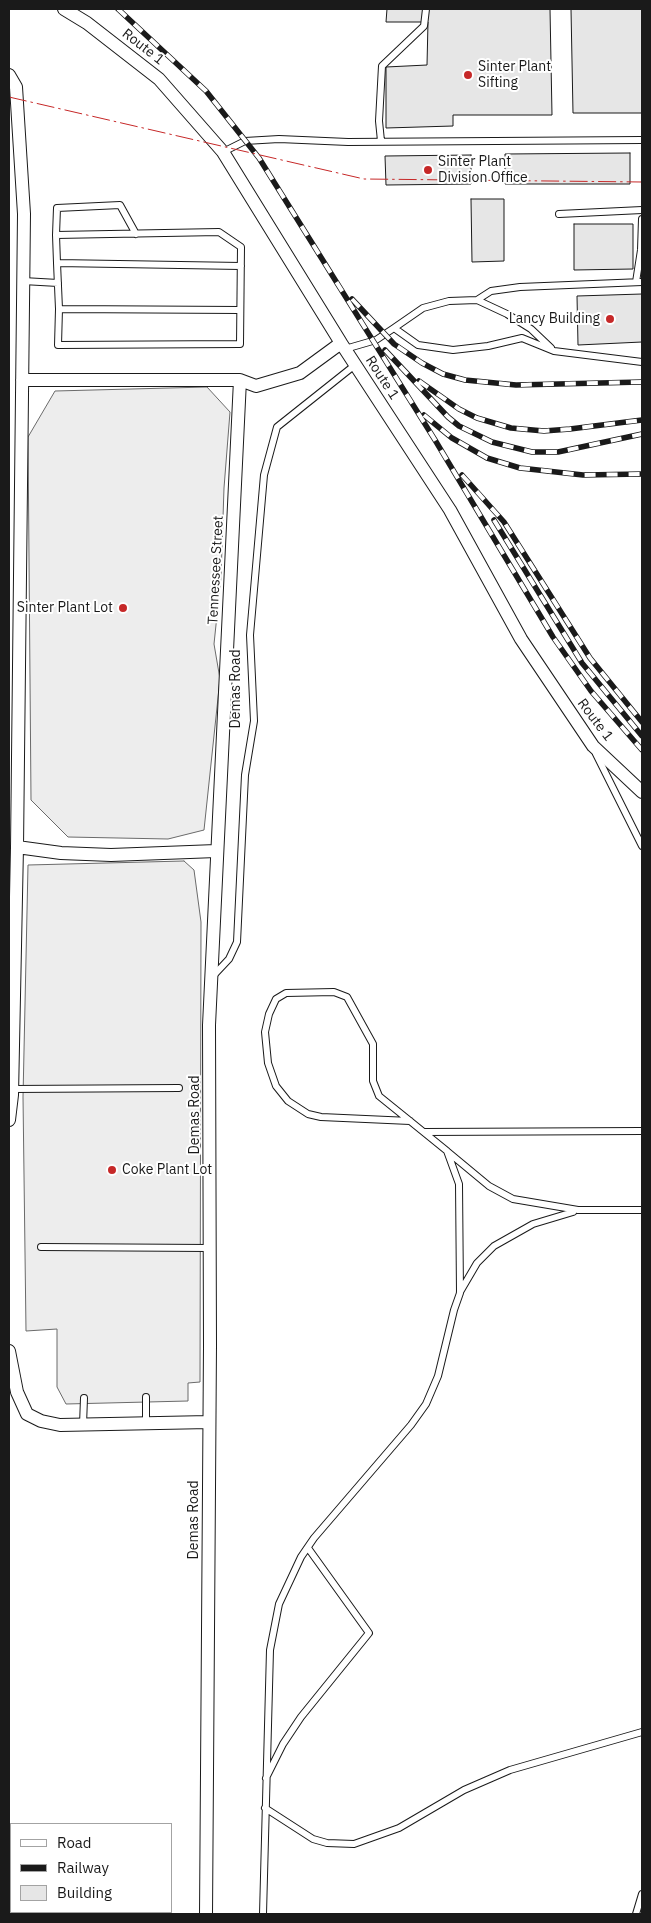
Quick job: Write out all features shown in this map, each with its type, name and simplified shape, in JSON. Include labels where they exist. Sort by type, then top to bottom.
[{"type":"street","name":"Route 1","points":[[64,9],[79,12],[159,79],[223,152],[355,365],[450,510],[521,639],[593,746],[642,792]]},
{"type":"street","points":[[9,75],[16,87],[24,214],[17,847],[12,1089],[9,1120]]},
{"type":"street","points":[[22,380],[240,380],[256,386],[300,373],[343,346]]},
{"type":"street","name":"Tennessee Street","points":[[211,979],[240,380]]},
{"type":"street","points":[[17,847],[61,853],[111,855],[216,852]]},
{"type":"street","name":"Demas Road","points":[[206,1914],[211,979]]},
{"type":"street","points":[[9,1351],[16,1392],[27,1414],[41,1421],[60,1425],[209,1422]]},
{"type":"lane","points":[[381,141],[379,120],[382,66],[424,26],[426,9]]},
{"type":"lane","points":[[223,152],[245,141],[279,139],[381,141],[642,140]]},
{"type":"lane","points":[[56,235],[136,234],[219,232],[241,247],[240,344],[58,345],[59,309],[56,235],[57,208],[120,205],[136,234]]},
{"type":"lane","points":[[559,214],[642,210]]},
{"type":"lane","points":[[477,300],[491,291],[520,287],[639,282],[642,219]]},
{"type":"lane","points":[[57,263],[241,266]]},
{"type":"lane","points":[[23,281],[58,283]]},
{"type":"lane","points":[[343,346],[376,340],[423,308],[449,301],[477,300],[531,328],[554,351]]},
{"type":"lane","points":[[59,309],[240,310]]},
{"type":"lane","points":[[394,328],[418,345],[453,350],[488,346],[522,338],[554,351],[642,362]]},
{"type":"lane","name":"Demas Road","points":[[211,979],[229,959],[237,942],[245,775],[254,721],[250,635],[264,475],[276,428],[355,365]]},
{"type":"lane","points":[[593,746],[642,846]]},
{"type":"lane","points":[[410,1121],[321,1117],[308,1114],[288,1101],[276,1086],[268,1056],[265,1032],[269,1014],[276,999],[286,993],[334,992],[347,997],[373,1044],[375,1089],[379,1096],[502,1195],[527,1203],[578,1210],[642,1210]]},
{"type":"lane","points":[[12,1089],[180,1088]]},
{"type":"lane","points":[[424,1132],[642,1131]]},
{"type":"lane","points":[[447,1151],[459,1184],[460,1293]]},
{"type":"lane","points":[[263,1914],[264,1808],[273,1627],[290,1578],[308,1548],[411,1425],[426,1404],[438,1376],[460,1293],[477,1263],[494,1246],[533,1224],[578,1210]]},
{"type":"lane","points":[[41,1247],[210,1248]]},
{"type":"lane","points":[[146,1397],[146,1424]]},
{"type":"lane","points":[[83,1425],[84,1398]]},
{"type":"lane","points":[[265,1780],[283,1744],[301,1717],[369,1633],[308,1548]]},
{"type":"lane","points":[[264,1808],[313,1839],[327,1843],[354,1844],[399,1828],[464,1790],[510,1770],[642,1732]]},
{"type":"lane","points":[[636,1914],[642,1894]]},
{"type":"shaded area","name":"Sinter Plant Lot","points":[[207,387],[230,412],[224,488],[221,577],[214,644],[220,679],[204,830],[168,839],[68,837],[31,800],[28,437],[55,391]]},
{"type":"shaded area","name":"Coke Plant Lot","points":[[184,861],[194,870],[201,922],[200,1382],[188,1383],[188,1401],[66,1404],[57,1387],[57,1329],[26,1331],[23,1097],[28,865]]},
{"type":"building","name":"Sinter Plant Sifting","points":[[387,9],[550,9],[552,115],[453,115],[453,126],[386,128],[386,67],[427,65],[428,22],[386,22]]},
{"type":"building","points":[[571,9],[642,9],[642,113],[573,113]]},
{"type":"building","points":[[630,153],[630,184],[505,184],[505,154]]},
{"type":"building","name":"Sinter Plant Division Office","points":[[471,155],[471,184],[386,185],[385,156]]},
{"type":"building","points":[[471,199],[504,199],[504,261],[472,262]]},
{"type":"building","points":[[574,224],[633,224],[633,269],[574,270]]},
{"type":"building","name":"Lancy Building","points":[[642,294],[642,342],[578,345],[577,296]]},
{"type":"railway","points":[[118,9],[206,91],[259,158],[435,440],[553,637],[591,691],[642,750]]},
{"type":"railway","points":[[352,299],[394,344],[422,363],[443,374],[465,380],[516,385],[642,382]]},
{"type":"railway","points":[[385,350],[448,417],[459,426],[492,442],[532,452],[558,452],[642,434]]},
{"type":"railway","points":[[419,381],[459,409],[477,418],[511,428],[544,431],[642,420]]},
{"type":"railway","points":[[424,415],[452,438],[487,458],[520,468],[583,475],[642,474]]},
{"type":"railway","points":[[462,475],[504,522],[590,658],[642,722]]},
{"type":"railway","points":[[494,520],[582,663],[642,736]]},
{"type":"power","points":[[9,97],[364,179],[642,182]]},
{"type":"place","name":"Sinter Plant Sifting","points":[[468,75]]},
{"type":"place","name":"Sinter Plant Division Office","points":[[428,170]]},
{"type":"place","name":"Lancy Building","points":[[610,319]]},
{"type":"place","name":"Sinter Plant Lot","points":[[123,608]]},
{"type":"place","name":"Coke Plant Lot","points":[[112,1170]]}]
